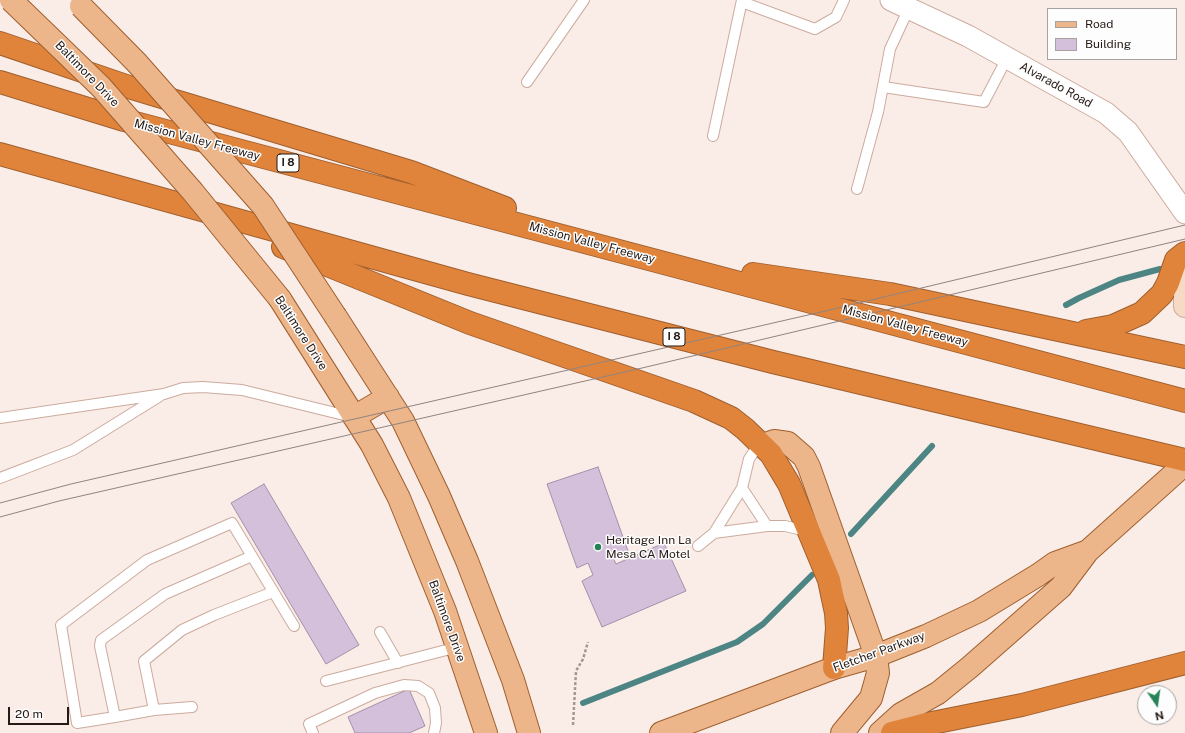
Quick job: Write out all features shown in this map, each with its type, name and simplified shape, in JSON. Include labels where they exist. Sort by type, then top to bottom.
[{"type":"highway","points":[[0,43],[132,88],[411,172],[489,202],[578,240]]},
{"type":"highway","name":"Mission Valley Freeway","points":[[0,82],[124,120],[1185,401]]},
{"type":"highway","name":"I 8","points":[[0,154],[468,284],[758,358],[1185,460]]},
{"type":"highway","points":[[166,200],[470,323],[712,408],[731,418],[763,445],[779,465],[810,532],[829,580],[836,613],[837,628],[834,668]]},
{"type":"highway","points":[[1079,333],[1113,326],[1142,313],[1162,294],[1168,283],[1176,260],[1185,253]]},
{"type":"highway","points":[[649,258],[890,294],[1079,333],[1185,357]]},
{"type":"highway","points":[[892,733],[927,724],[1022,705],[1185,663]]},
{"type":"main road","name":"Baltimore Drive","points":[[11,0],[101,87],[184,181],[280,299],[372,445],[399,498],[445,611],[486,733]]},
{"type":"main road","points":[[78,3],[137,63],[263,206],[403,421],[467,561],[513,680],[529,733]]},
{"type":"main road","points":[[354,417],[388,397]]},
{"type":"main road","points":[[763,445],[774,441],[788,443],[804,457],[810,468],[876,656],[878,673],[872,698],[842,733]]},
{"type":"main road","name":"Fletcher Parkway","points":[[880,733],[901,714],[938,693],[1061,587],[1088,551],[1185,464]]},
{"type":"main road","name":"Fletcher Parkway","points":[[661,733],[834,668],[876,656],[956,622],[1017,589],[1055,563],[1088,551]]},
{"type":"street","name":"Alvarado Road","points":[[900,4],[968,36],[1106,113],[1128,132],[1185,213]]},
{"type":"street","points":[[1185,276],[1185,306]]},
{"type":"lane","points":[[527,82],[584,0]]},
{"type":"lane","points":[[713,136],[742,1],[815,29],[836,17],[844,0]]},
{"type":"lane","points":[[857,190],[878,112],[900,4]]},
{"type":"lane","points":[[883,86],[984,102],[1007,58]]},
{"type":"lane","points":[[0,418],[164,394],[190,388],[242,390],[354,417]]},
{"type":"lane","points":[[0,478],[73,450],[164,394]]},
{"type":"lane","points":[[698,546],[714,533],[742,488],[749,459],[755,450],[763,445]]},
{"type":"lane","points":[[742,488],[767,526]]},
{"type":"lane","points":[[192,707],[154,710],[77,723],[61,625],[147,560],[232,523],[294,626]]},
{"type":"lane","points":[[714,533],[767,526],[785,526],[810,532]]},
{"type":"lane","points":[[115,716],[100,646],[101,640],[165,594],[252,556]]},
{"type":"lane","points":[[154,710],[144,662],[182,630],[214,615],[273,592]]},
{"type":"lane","points":[[380,632],[398,663]]},
{"type":"lane","points":[[326,680],[458,647]]},
{"type":"lane","points":[[313,733],[310,724],[376,693],[404,685],[418,686],[428,693],[435,708],[436,723],[434,733]]},
{"type":"path","points":[[573,725],[576,671],[583,659],[588,642]]},
{"type":"building","name":"Heritage Inn La Mesa CA Motel","points":[[598,467],[628,551],[612,555],[616,564],[664,543],[686,591],[602,627],[582,581],[593,575],[588,563],[577,568],[547,484]]},
{"type":"building","points":[[264,484],[359,645],[326,664],[231,503]]},
{"type":"building","points":[[409,689],[425,726],[409,733],[355,733],[348,717]]},
{"type":"waterway","points":[[1066,305],[1119,280],[1160,269]]},
{"type":"waterway","points":[[851,534],[932,446]]},
{"type":"waterway","points":[[583,703],[737,642],[763,624],[812,575]]},
{"type":"tram line","points":[[0,503],[71,484],[821,312],[1185,225]]},
{"type":"tram line","points":[[0,517],[59,501],[642,368],[1185,239]]},
{"type":"place","name":"Heritage Inn La Mesa CA Motel","points":[[598,547]]}]
